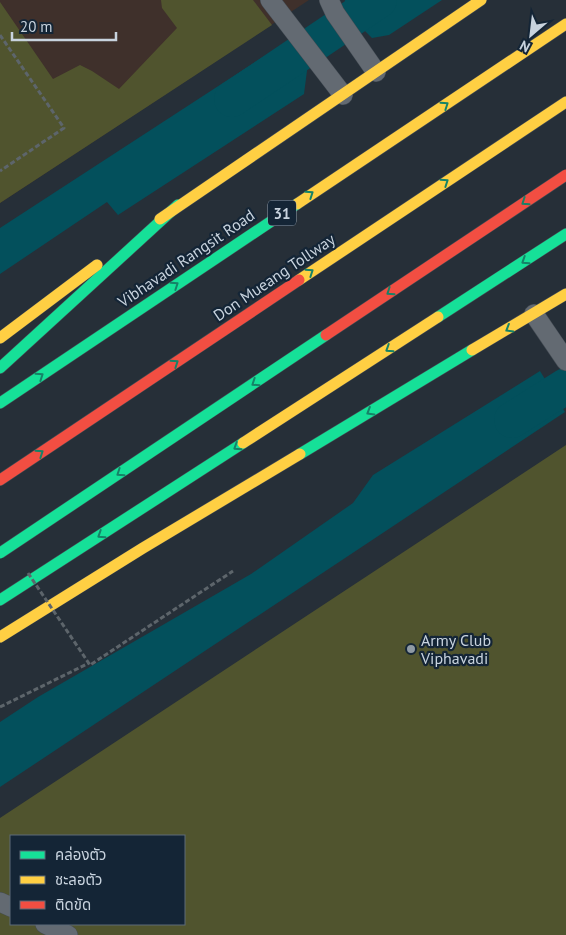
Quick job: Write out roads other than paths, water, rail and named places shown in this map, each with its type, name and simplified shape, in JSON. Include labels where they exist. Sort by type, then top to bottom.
[{"type":"main road","points":[[0,338],[178,205],[481,0]]},
{"type":"main road","name":"Vibhavadi Rangsit Road","points":[[0,403],[566,24]]},
{"type":"main road","name":"Don Mueang Tollway","points":[[0,480],[566,102]]},
{"type":"main road","points":[[0,552],[566,175]]},
{"type":"main road","points":[[0,368],[178,205]]},
{"type":"main road","points":[[0,600],[566,234]]},
{"type":"main road","points":[[0,636],[566,294]]},
{"type":"lane","points":[[270,0],[343,95]]},
{"type":"lane","points":[[329,0],[335,13],[376,72]]},
{"type":"lane","points":[[534,314],[566,361]]},
{"type":"lane","points":[[46,925],[68,935]]},
{"type":"water","points":[[345,0],[442,0],[389,35],[372,38],[344,10]]},
{"type":"water","points":[[263,57],[277,75],[308,63],[304,94],[118,215],[107,202],[0,274],[0,228]]},
{"type":"water","points":[[540,371],[565,412],[0,787],[0,722],[38,697],[251,574],[353,503],[373,475]]},
{"type":"waterway","points":[[232,99],[379,0]]},
{"type":"waterway","points":[[512,420],[566,386]]},
{"type":"place","name":"Army Club Viphavadi","points":[[411,649]]}]
